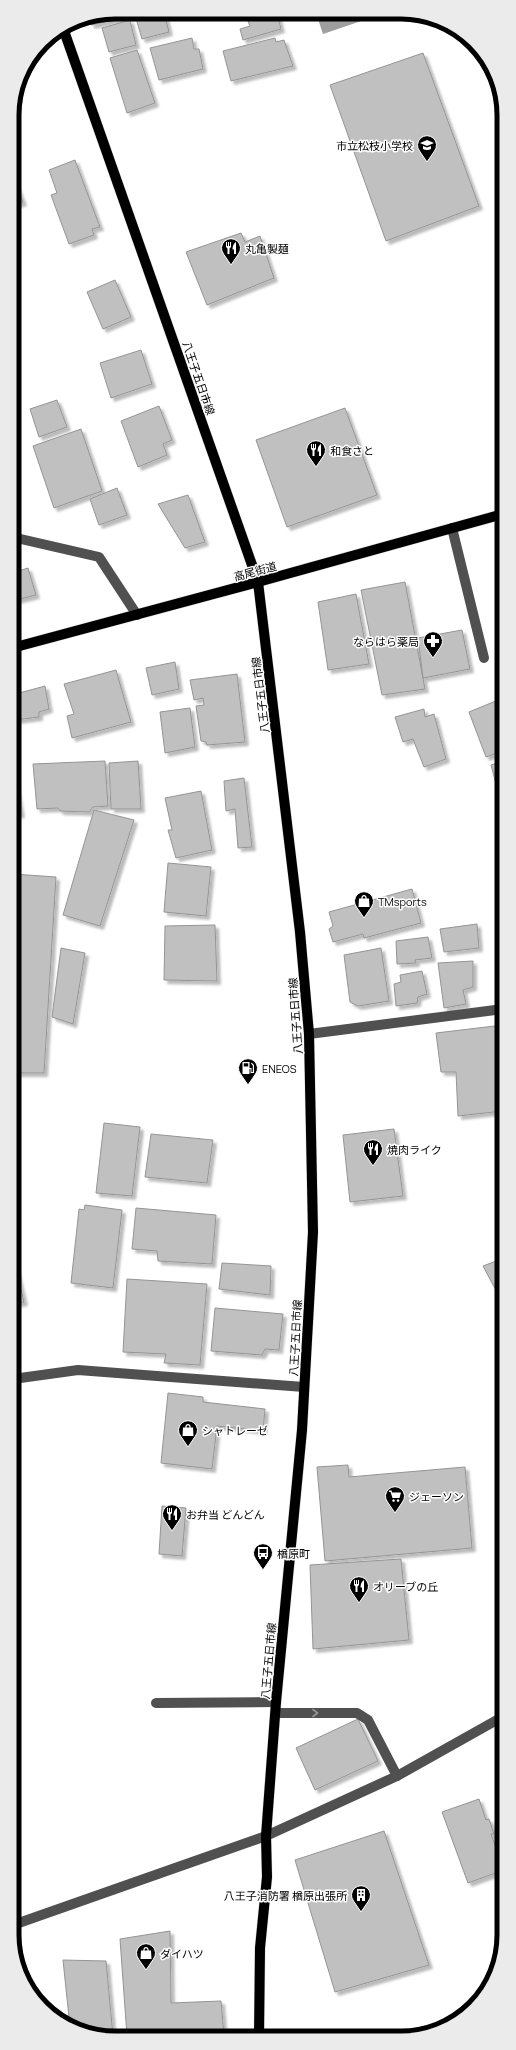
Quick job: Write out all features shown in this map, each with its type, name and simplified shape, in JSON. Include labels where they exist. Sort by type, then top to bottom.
[{"type":"main road","name":"八王子五日市線","points":[[65,33],[258,582],[299,924],[310,1034],[313,1232],[304,1387],[276,1702],[266,1836],[267,1877],[260,1948],[259,2031]]},
{"type":"main road","name":"高尾街道","points":[[19,646],[497,516]]},
{"type":"street","points":[[452,528],[484,658]]},
{"type":"street","points":[[19,539],[99,557],[137,615]]},
{"type":"street","points":[[310,1034],[497,1010]]},
{"type":"street","points":[[19,1378],[78,1370],[304,1387]]},
{"type":"street","points":[[156,1703],[276,1702]]},
{"type":"street","points":[[276,1713],[357,1714],[368,1720],[396,1776]]},
{"type":"street","points":[[19,1924],[266,1836],[396,1776],[497,1720]]},
{"type":"shaded area","points":[[318,19],[367,19],[323,34]]},
{"type":"building","points":[[120,19],[91,25],[91,22]]},
{"type":"building","points":[[136,19],[166,19],[169,32],[142,39]]},
{"type":"building","points":[[247,19],[278,19],[281,29],[243,40],[240,29],[250,26]]},
{"type":"building","points":[[130,20],[136,45],[109,52],[102,28]]},
{"type":"building","points":[[192,38],[194,49],[199,49],[203,69],[159,80],[150,48]]},
{"type":"building","points":[[275,38],[276,42],[284,40],[293,66],[231,81],[223,51]]},
{"type":"building","points":[[137,50],[155,103],[127,113],[110,58]]},
{"type":"building","points":[[423,53],[479,206],[386,241],[330,85]]},
{"type":"building","points":[[75,160],[100,227],[92,229],[94,235],[69,244],[51,195],[57,193],[49,170]]},
{"type":"building","points":[[19,192],[23,202],[19,203]]},
{"type":"building","name":"丸亀製麺","points":[[241,233],[245,242],[260,236],[274,278],[207,305],[186,252]]},
{"type":"building","points":[[115,280],[131,317],[103,329],[87,292]]},
{"type":"building","points":[[141,350],[152,384],[111,398],[100,363]]},
{"type":"building","points":[[57,400],[67,427],[39,437],[30,409]]},
{"type":"building","points":[[159,406],[172,440],[163,444],[167,455],[138,467],[121,421]]},
{"type":"building","name":"和食さと","points":[[345,408],[377,495],[287,527],[256,440]]},
{"type":"building","points":[[81,429],[102,491],[54,508],[33,446]]},
{"type":"building","points":[[117,488],[127,515],[99,525],[90,499]]},
{"type":"building","points":[[188,495],[205,542],[185,548],[158,504]]},
{"type":"building","points":[[28,568],[36,595],[19,599],[19,571]]},
{"type":"building","points":[[405,582],[425,689],[382,695],[361,590]]},
{"type":"building","points":[[356,594],[369,664],[328,670],[318,602]]},
{"type":"building","points":[[462,630],[470,669],[423,678],[418,638]]},
{"type":"building","points":[[175,662],[179,689],[152,695],[146,668]]},
{"type":"building","points":[[116,670],[131,722],[72,738],[67,716],[74,714],[64,684]]},
{"type":"building","points":[[237,674],[245,742],[207,745],[206,742],[201,741],[196,706],[204,705],[203,698],[194,700],[190,680]]},
{"type":"building","points":[[45,686],[49,709],[39,712],[39,717],[19,720],[19,693]]},
{"type":"building","points":[[497,700],[497,753],[486,757],[469,712]]},
{"type":"building","points":[[190,708],[195,747],[165,753],[160,712]]},
{"type":"building","points":[[424,709],[425,717],[434,714],[446,759],[424,767],[413,739],[403,742],[395,717]]},
{"type":"building","points":[[105,761],[108,806],[93,807],[89,812],[60,811],[58,808],[37,809],[33,764]]},
{"type":"building","points":[[138,761],[141,809],[111,809],[109,763]]},
{"type":"building","points":[[497,763],[497,788],[491,765]]},
{"type":"building","points":[[244,778],[252,847],[238,848],[235,809],[226,811],[224,781]]},
{"type":"building","points":[[201,791],[212,850],[176,858],[168,830],[172,830],[165,798]]},
{"type":"building","points":[[19,803],[21,814],[19,814]]},
{"type":"building","points":[[94,810],[134,820],[100,926],[63,915]]},
{"type":"building","points":[[168,863],[211,867],[206,916],[164,912]]},
{"type":"building","points":[[19,874],[56,877],[44,1073],[19,1073]]},
{"type":"building","points":[[412,889],[421,923],[364,938],[363,934],[333,942],[329,929],[333,926],[329,912]]},
{"type":"building","points":[[477,924],[479,948],[444,952],[440,929]]},
{"type":"building","points":[[215,925],[217,981],[164,980],[165,926]]},
{"type":"building","points":[[428,937],[432,958],[415,960],[416,963],[397,964],[396,941]]},
{"type":"building","points":[[61,948],[85,953],[73,1024],[52,1017]]},
{"type":"building","points":[[381,948],[389,1001],[358,1006],[350,1002],[344,955]]},
{"type":"building","points":[[473,961],[473,987],[463,990],[466,1004],[444,1008],[438,963]]},
{"type":"building","points":[[422,971],[427,994],[418,997],[417,1003],[396,1006],[394,984],[401,982],[400,975]]},
{"type":"building","points":[[497,1026],[497,1112],[458,1116],[456,1072],[441,1072],[436,1033]]},
{"type":"building","points":[[104,1123],[140,1127],[132,1196],[96,1193]]},
{"type":"building","name":"焼肉ライク","points":[[394,1129],[403,1196],[350,1202],[343,1135]]},
{"type":"building","points":[[151,1134],[213,1140],[207,1183],[145,1177]]},
{"type":"building","points":[[85,1205],[122,1210],[113,1288],[71,1283],[79,1209],[84,1210]]},
{"type":"building","points":[[136,1208],[216,1215],[212,1264],[158,1261],[157,1251],[132,1249]]},
{"type":"building","points":[[497,1261],[497,1292],[483,1266]]},
{"type":"building","points":[[222,1263],[271,1266],[270,1295],[219,1289]]},
{"type":"building","points":[[127,1279],[207,1284],[200,1365],[164,1363],[166,1354],[123,1352]]},
{"type":"building","points":[[19,1281],[24,1302],[19,1303]]},
{"type":"building","points":[[215,1308],[283,1314],[279,1350],[265,1349],[262,1355],[211,1351]]},
{"type":"building","name":"シャトレーゼ","points":[[168,1393],[203,1397],[203,1402],[265,1409],[263,1431],[217,1426],[212,1469],[161,1463]]},
{"type":"building","name":"ジェーソン","points":[[348,1465],[349,1477],[465,1467],[472,1548],[325,1561],[317,1467]]},
{"type":"building","name":"お弁当 どんどん","points":[[162,1506],[186,1508],[182,1556],[159,1554]]},
{"type":"building","name":"オリーブの丘","points":[[401,1559],[409,1640],[313,1649],[310,1565]]},
{"type":"building","points":[[358,1719],[378,1761],[315,1790],[296,1748]]},
{"type":"building","points":[[479,1799],[486,1820],[489,1819],[494,1834],[491,1834],[497,1851],[497,1873],[468,1883],[442,1812]]},
{"type":"building","name":"八王子消防署 楢原出張所","points":[[384,1831],[429,1965],[335,1992],[295,1860]]},
{"type":"building","name":"ダイハツ","points":[[170,1931],[171,2003],[221,2001],[224,2031],[127,2031],[120,1939]]},
{"type":"building","points":[[63,1960],[106,1961],[113,2031],[90,2028],[69,2019]]},
{"type":"place","name":"市立松枝小学校","points":[[427,162]]},
{"type":"place","name":"丸亀製麺","points":[[231,265]]},
{"type":"place","name":"和食さと","points":[[316,467]]},
{"type":"place","name":"ならはら薬局","points":[[433,658]]},
{"type":"place","name":"TMsports","points":[[364,918]]},
{"type":"place","name":"ENEOS","points":[[248,1085]]},
{"type":"place","name":"焼肉ライク","points":[[373,1166]]},
{"type":"place","name":"シャトレーゼ","points":[[188,1447]]},
{"type":"place","name":"ジェーソン","points":[[395,1513]]},
{"type":"place","name":"お弁当 どんどん","points":[[172,1531]]},
{"type":"place","name":"楢原町","points":[[263,1570]]},
{"type":"place","name":"オリーブの丘","points":[[359,1603]]},
{"type":"place","name":"八王子消防署 楢原出張所","points":[[361,1912]]},
{"type":"place","name":"ダイハツ","points":[[146,1970]]}]
